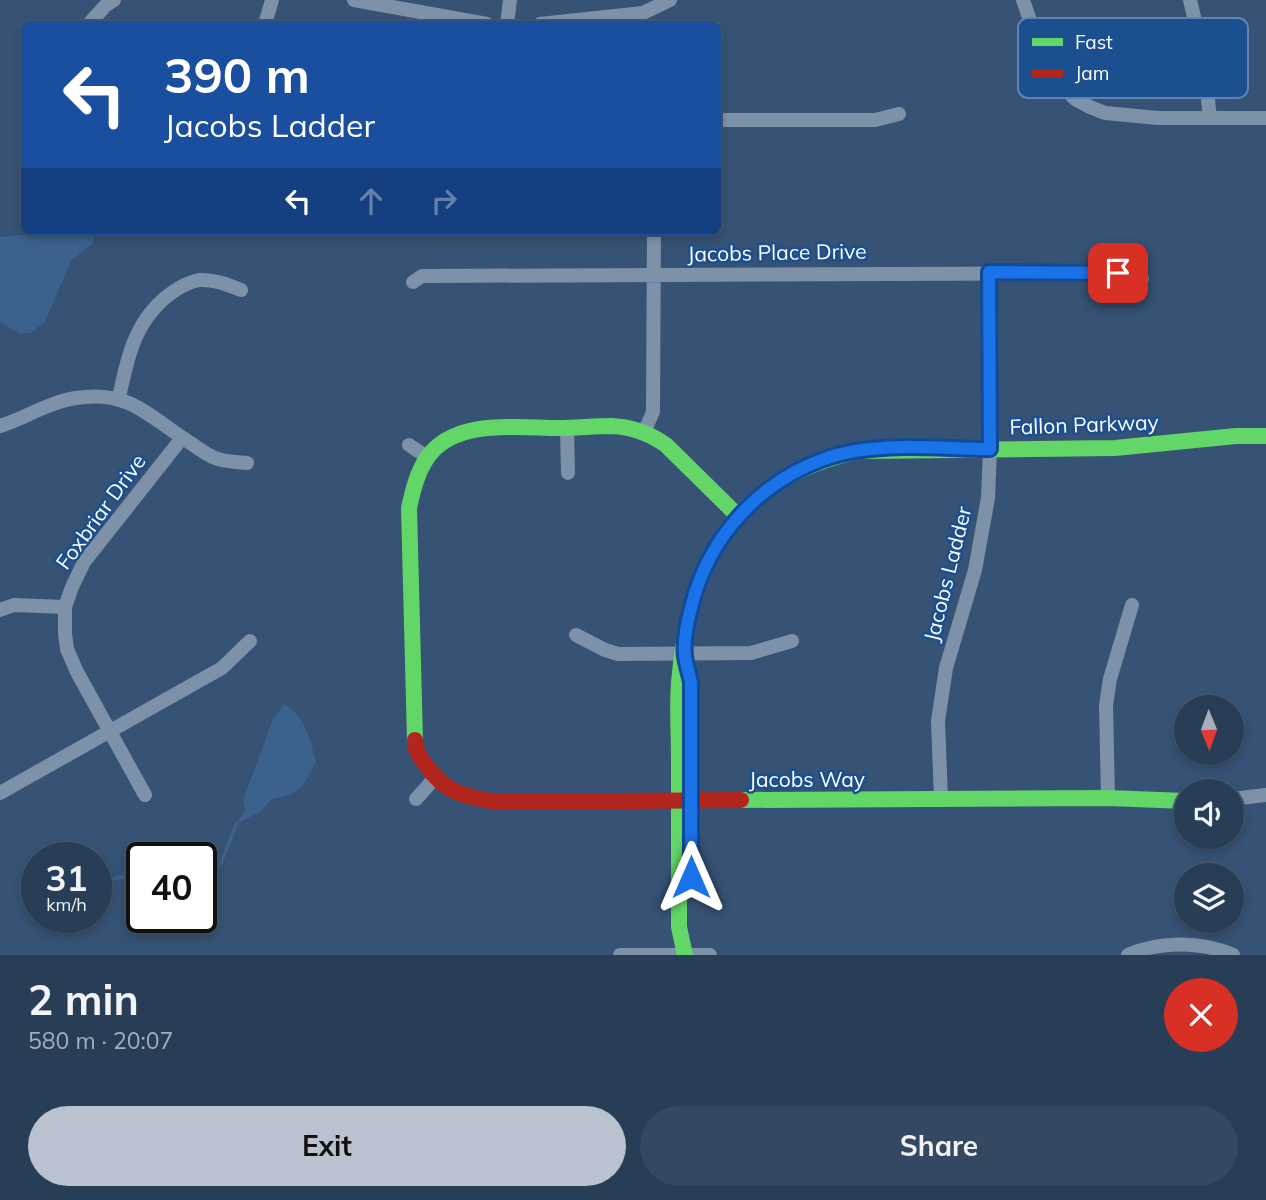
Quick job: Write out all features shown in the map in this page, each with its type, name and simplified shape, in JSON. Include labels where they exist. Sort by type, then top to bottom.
[{"type":"street","points":[[92,21],[114,0]]},
{"type":"street","points":[[266,21],[272,0]]},
{"type":"street","points":[[354,0],[470,21]]},
{"type":"street","points":[[507,21],[510,0]]},
{"type":"street","points":[[602,21],[644,19],[670,0]]},
{"type":"street","points":[[1023,0],[1029,18]]},
{"type":"street","points":[[1190,0],[1194,18]]},
{"type":"street","points":[[1074,98],[1105,113],[1158,118],[1266,118]]},
{"type":"street","points":[[1208,98],[1210,117]]},
{"type":"street","points":[[721,120],[875,120],[899,114]]},
{"type":"street","points":[[644,432],[653,412],[654,235]]},
{"type":"street","name":"Jacobs Place Drive","points":[[413,282],[422,276],[989,272],[1118,273],[1142,279]]},
{"type":"street","name":"Jacobs Ladder","points":[[941,800],[938,721],[946,668],[975,570],[988,498],[989,272]]},
{"type":"street","points":[[120,398],[125,367],[134,339],[144,319],[160,302],[177,289],[197,280],[214,281],[241,290]]},
{"type":"street","points":[[0,426],[28,417],[54,403],[75,398],[120,398],[137,405],[213,458],[247,463]]},
{"type":"street","points":[[409,446],[426,457],[453,436],[481,427],[568,428],[611,425],[644,432],[671,450],[738,516]]},
{"type":"street","points":[[568,428],[568,473]]},
{"type":"street","name":"Fallon Parkway","points":[[685,955],[692,927],[685,802],[691,682],[685,654],[689,614],[702,572],[715,546],[738,516],[765,491],[796,471],[831,457],[859,451],[1115,448],[1224,437],[1266,436]]},
{"type":"street","name":"Foxbriar Drive","points":[[145,795],[77,672],[65,633],[65,607],[85,562],[182,438]]},
{"type":"street","name":"Jacobs Way","points":[[426,457],[417,472],[409,508],[415,749],[434,779],[453,793],[496,802],[1108,798],[1174,801]]},
{"type":"street","points":[[0,610],[14,605],[65,607]]},
{"type":"street","points":[[1108,798],[1106,705],[1110,679],[1132,605]]},
{"type":"street","points":[[576,635],[604,650],[618,654],[751,653],[792,641]]},
{"type":"street","points":[[0,793],[222,668],[250,641]]},
{"type":"street","points":[[416,799],[434,779]]},
{"type":"street","points":[[1244,798],[1266,795]]},
{"type":"street","points":[[1128,955],[1153,946],[1195,946],[1219,949],[1233,955]]},
{"type":"street","points":[[620,955],[710,955]]},
{"type":"water","points":[[94,235],[93,243],[71,261],[45,322],[31,333],[20,334],[0,322],[0,237]]},
{"type":"water","points":[[284,704],[302,722],[316,763],[303,785],[291,795],[272,799],[259,813],[237,823],[245,811],[243,800],[273,719]]},
{"type":"waterway","points":[[217,864],[221,863],[237,823]]},
{"type":"waterway","points":[[112,879],[126,876]]},
{"type":"traffic: fast","points":[[415,740],[409,508],[421,470],[427,458],[439,445],[453,436],[487,428],[612,426],[634,429],[666,445],[738,516]]},
{"type":"traffic: fast","points":[[685,955],[679,927],[678,712],[684,638],[707,563],[726,531],[750,504],[780,481],[816,464],[859,451],[1115,448],[1236,436],[1266,436]]},
{"type":"traffic: fast","points":[[741,800],[1108,798],[1174,801]]},
{"type":"traffic: jam","points":[[415,740],[420,756],[440,782],[456,792],[496,802],[741,800]]},
{"type":"route","points":[[691,877],[691,682],[685,654],[686,634],[694,592],[715,546],[738,516],[765,491],[796,471],[831,457],[859,451],[891,449],[990,449],[989,272],[1118,273]]}]
